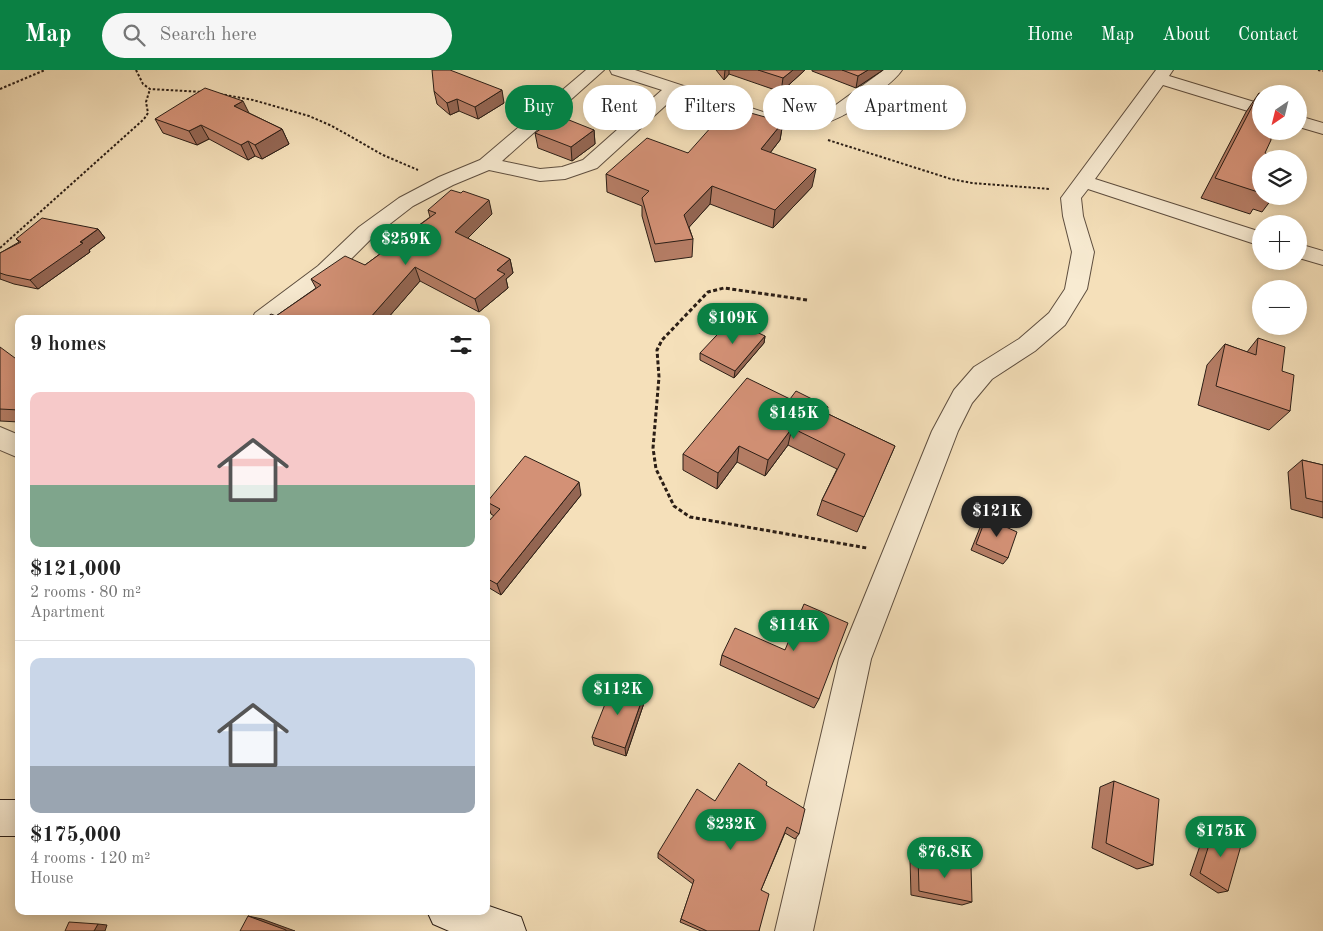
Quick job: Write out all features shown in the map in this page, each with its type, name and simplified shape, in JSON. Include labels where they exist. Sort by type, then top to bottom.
[{"type":"street","points":[[268,315],[326,271],[373,227],[406,202],[446,181],[487,164],[596,70]]},
{"type":"street","points":[[618,70],[666,87]]},
{"type":"street","points":[[753,115],[780,122],[801,124],[821,119],[843,108],[894,70]]},
{"type":"street","points":[[794,931],[855,659],[945,431],[963,397],[983,373],[1027,345],[1057,319],[1076,289],[1083,252],[1073,216],[1071,198],[1162,74],[1252,107]]},
{"type":"street","points":[[487,164],[540,175],[565,173],[590,164],[666,96]]},
{"type":"street","points":[[1308,125],[1323,129]]},
{"type":"street","points":[[1081,185],[1252,235]]},
{"type":"street","points":[[1307,253],[1323,258]]},
{"type":"street","points":[[0,436],[15,445]]},
{"type":"street","points":[[0,818],[15,818]]},
{"type":"street","points":[[458,915],[508,931]]},
{"type":"path","points":[[0,89],[46,70]]},
{"type":"path","points":[[136,70],[143,84],[150,88],[209,92]]},
{"type":"path","points":[[1318,70],[1323,71]]},
{"type":"path","points":[[0,248],[144,119],[147,115],[146,102],[150,88]]},
{"type":"path","points":[[218,93],[253,100],[309,116],[406,165],[446,181]]},
{"type":"path","points":[[823,139],[951,179],[1041,189],[1081,185]]},
{"type":"path","points":[[807,300],[724,288],[715,289],[708,292],[662,340],[657,350],[659,377],[654,448],[656,469],[674,506],[690,517],[897,554]]},
{"type":"building","points":[[432,70],[450,70],[502,90],[475,107],[457,99],[447,103],[434,91]]},
{"type":"building","points":[[758,70],[793,70],[783,78]]},
{"type":"building","points":[[842,70],[868,70],[858,76]]},
{"type":"building","points":[[205,88],[243,101],[234,106],[282,129],[255,145],[248,141],[241,145],[201,125],[189,131],[155,119]]},
{"type":"building","points":[[1252,107],[1252,140],[1271,140],[1266,150],[1252,150],[1252,190],[1215,178]]},
{"type":"building","points":[[753,114],[763,116],[763,130],[776,130],[761,149],[816,169],[775,210],[712,186],[684,215],[693,239],[655,244],[642,198],[649,191],[606,174],[647,138],[688,153],[708,130],[753,130]]},
{"type":"building","points":[[573,122],[583,126],[583,130],[594,130],[571,147],[535,133],[539,130],[573,130]]},
{"type":"building","points":[[451,190],[461,193],[463,191],[489,200],[455,232],[510,259],[497,270],[505,274],[475,299],[415,267],[373,315],[277,315],[321,285],[311,279],[345,256],[365,265],[436,213],[428,210]]},
{"type":"building","points":[[42,218],[98,229],[80,242],[83,243],[30,280],[0,273],[0,253],[21,242],[16,239]]},
{"type":"building","points":[[731,320],[765,336],[735,371],[700,353]]},
{"type":"building","points":[[1258,338],[1285,347],[1282,371],[1294,375],[1290,411],[1216,386],[1225,344],[1256,355]]},
{"type":"building","points":[[0,347],[15,358],[15,410],[0,409]]},
{"type":"building","points":[[747,378],[790,399],[796,391],[828,407],[824,412],[895,446],[864,517],[822,500],[845,454],[792,428],[768,460],[739,446],[718,473],[683,454]]},
{"type":"building","points":[[525,456],[579,482],[497,584],[490,580],[490,520],[500,509],[490,504],[490,498]]},
{"type":"building","points":[[1302,460],[1323,465],[1323,502],[1306,498]]},
{"type":"building","points":[[986,518],[1017,532],[1008,558],[976,544]]},
{"type":"building","points":[[804,604],[848,623],[819,699],[722,655],[735,628],[785,650]]},
{"type":"building","points":[[613,684],[644,694],[625,748],[592,737]]},
{"type":"building","points":[[739,763],[767,782],[766,785],[805,809],[799,834],[787,827],[761,890],[769,894],[759,931],[707,931],[681,919],[694,880],[658,853],[697,789],[715,801]]},
{"type":"building","points":[[1114,781],[1159,799],[1153,865],[1106,843]]},
{"type":"building","points":[[1215,826],[1242,842],[1228,891],[1200,873]]},
{"type":"building","points":[[918,855],[971,866],[972,902],[919,891]]},
{"type":"building","points":[[248,916],[286,930],[286,931],[240,931]]},
{"type":"building","points":[[69,922],[98,924],[94,931],[65,931]]}]
